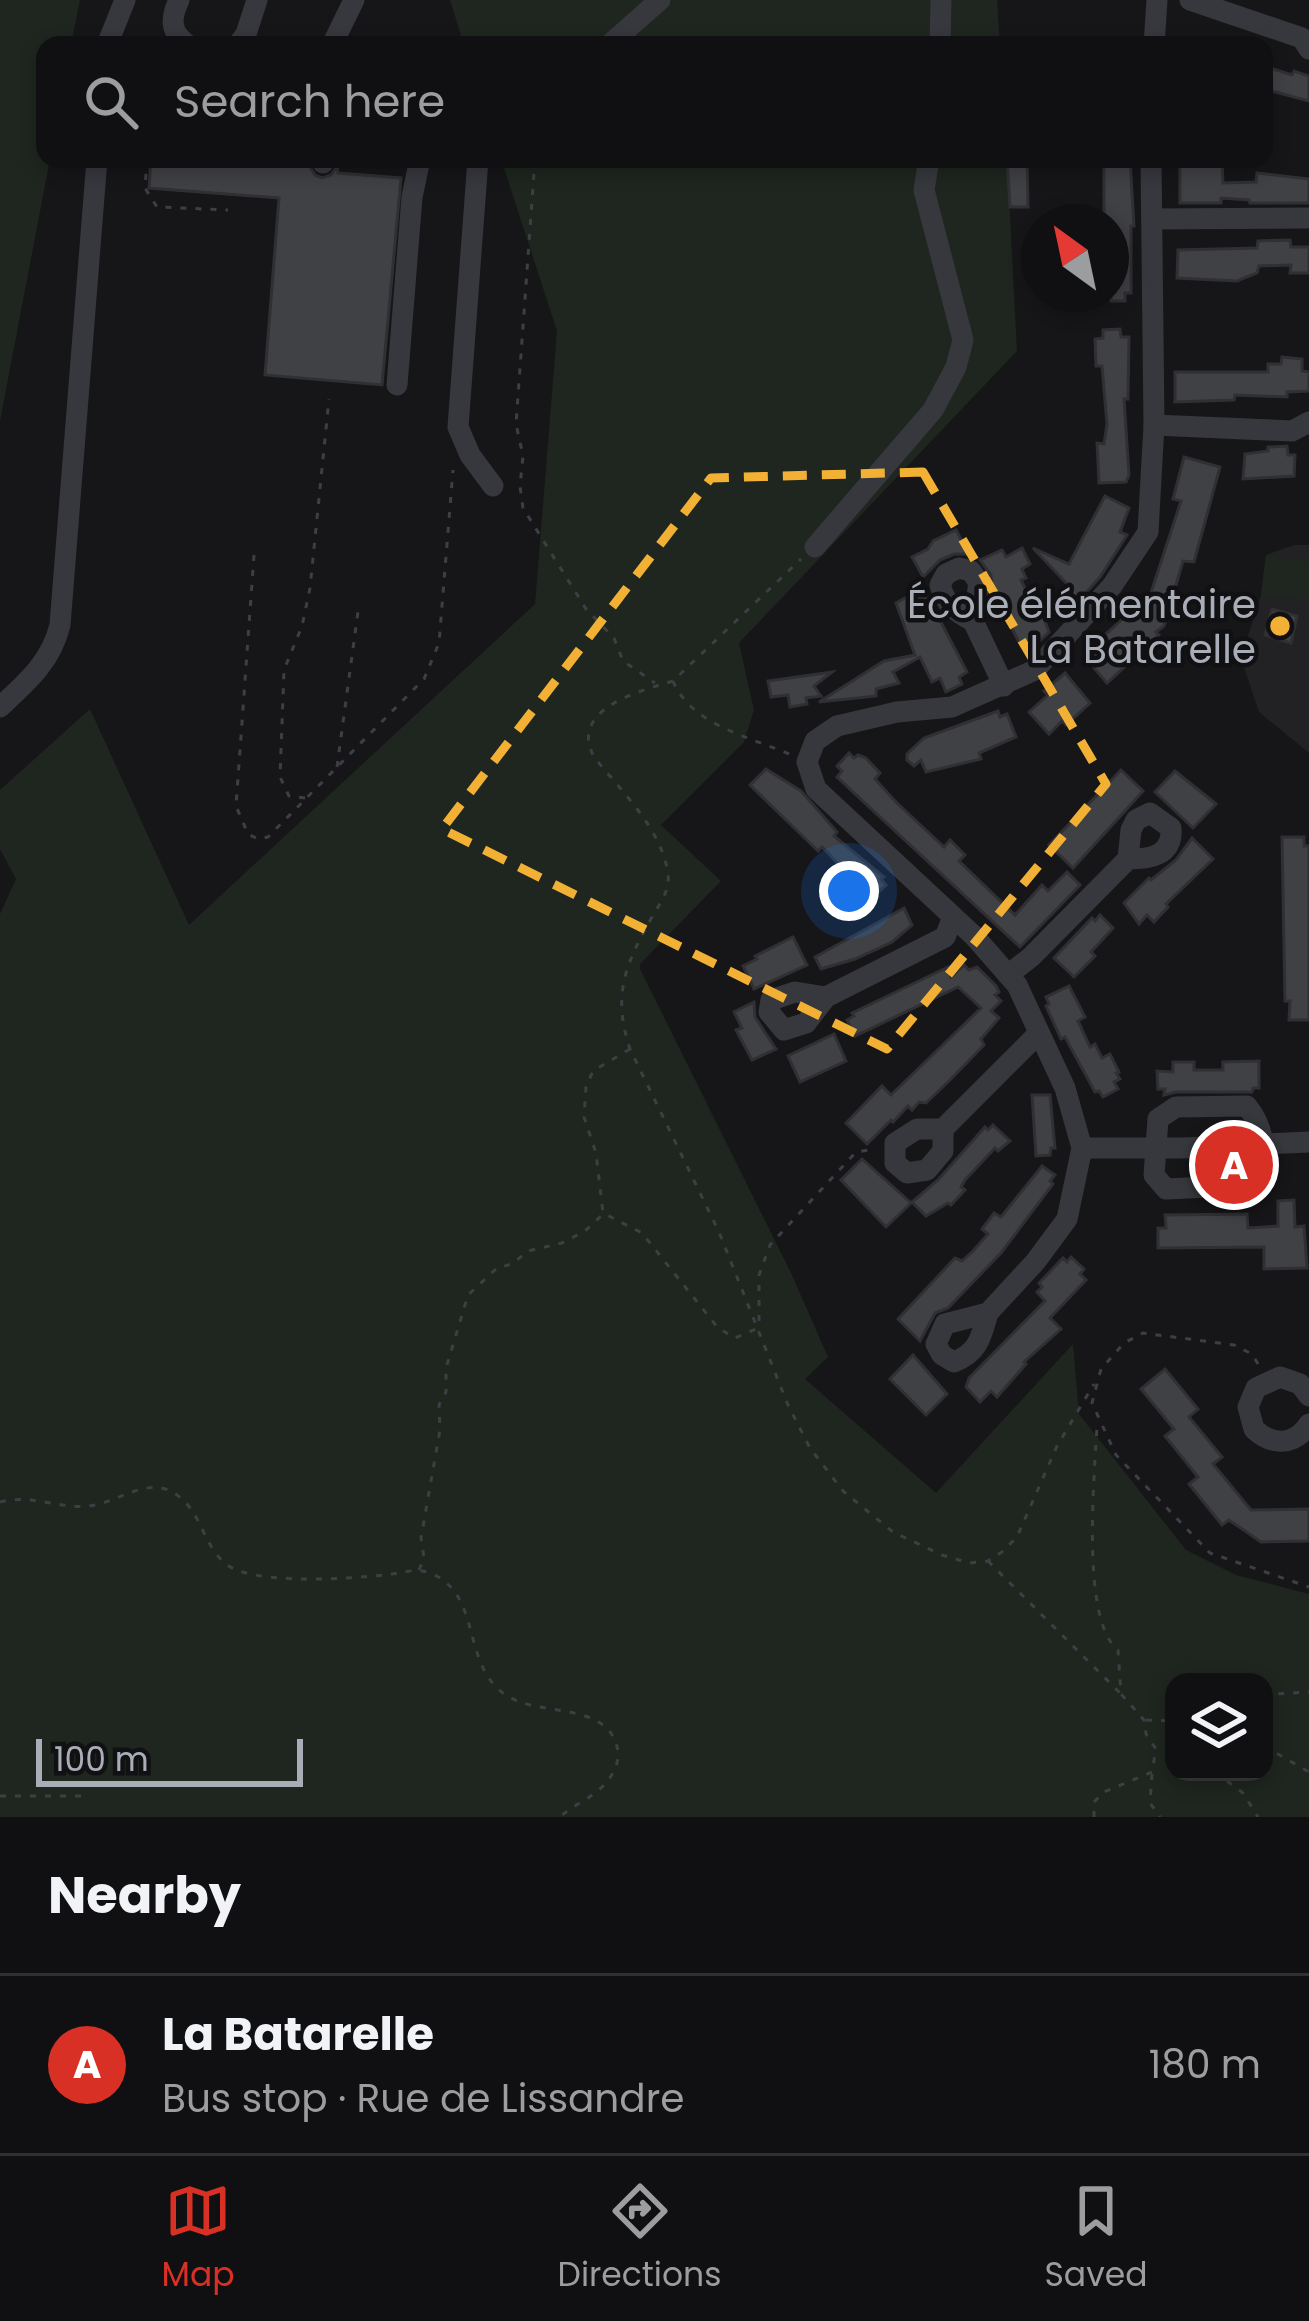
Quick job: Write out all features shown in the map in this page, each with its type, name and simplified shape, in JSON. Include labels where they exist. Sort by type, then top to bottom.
[{"type":"street","points":[[111,36],[125,0]]},
{"type":"street","points":[[178,36],[172,23],[179,0]]},
{"type":"street","points":[[245,36],[256,0]]},
{"type":"street","points":[[336,36],[354,0]]},
{"type":"street","points":[[619,36],[660,0]]},
{"type":"street","points":[[940,0],[940,36]]},
{"type":"street","points":[[1155,36],[1157,0]]},
{"type":"street","points":[[1190,0],[1307,41]]},
{"type":"street","points":[[0,707],[48,658],[60,625],[96,168]]},
{"type":"street","points":[[398,385],[418,168]]},
{"type":"street","points":[[477,168],[458,427],[470,455],[494,487]]},
{"type":"street","points":[[814,547],[933,410],[956,367],[963,340],[924,190],[928,168]]},
{"type":"street","points":[[988,1313],[1067,1220],[1082,1148],[1065,1088],[1017,985],[953,917],[816,789],[807,762],[815,741],[837,726],[897,712],[952,707],[1035,670],[1112,586],[1148,532],[1154,425],[1151,168]]},
{"type":"street","points":[[1154,219],[1309,218]]},
{"type":"street","points":[[1154,425],[1303,430]]},
{"type":"street","points":[[973,620],[1004,686]]},
{"type":"street","points":[[1008,975],[1128,860]]},
{"type":"street","points":[[826,997],[945,937],[953,917]]},
{"type":"street","points":[[943,1129],[943,1151],[927,1170],[907,1173],[896,1163],[895,1147],[917,1129],[943,1129],[1037,1036]]},
{"type":"street","points":[[1247,1106],[1261,1124],[1262,1143],[1262,1170],[1251,1185],[1166,1189],[1154,1175],[1158,1118],[1176,1107],[1247,1106]]},
{"type":"street","points":[[1082,1148],[1309,1142]]},
{"type":"street","points":[[1308,1426],[1283,1442],[1262,1437],[1249,1418],[1250,1398],[1268,1380],[1289,1379],[1309,1396]]},
{"type":"path","points":[[146,168],[145,188],[152,204],[228,209]]},
{"type":"path","points":[[534,168],[516,424],[524,456],[523,508],[586,609],[614,638],[622,661],[659,685]]},
{"type":"path","points":[[307,798],[289,796],[280,777],[284,670],[302,626],[310,588],[329,399]]},
{"type":"path","points":[[254,555],[236,806],[248,834],[258,839],[268,836],[424,679],[441,622],[454,465]]},
{"type":"path","points":[[814,547],[673,681],[610,704],[590,729],[588,747],[649,826],[668,876],[668,890],[630,957],[620,995],[620,1019],[629,1049],[719,1232],[788,1406],[810,1448],[843,1491],[892,1532],[942,1556],[988,1562],[1017,1537],[1057,1446],[1111,1356],[1143,1333],[1234,1345],[1252,1354],[1268,1380]]},
{"type":"path","points":[[337,769],[358,604]]},
{"type":"path","points":[[673,681],[679,696],[737,737],[775,748]]},
{"type":"path","points":[[603,1214],[596,1153],[584,1117],[586,1087],[593,1071],[629,1049]]},
{"type":"path","points":[[759,1328],[759,1275],[770,1245],[856,1152],[895,1147]]},
{"type":"path","points":[[603,1214],[642,1233],[718,1328],[735,1338],[759,1328]]},
{"type":"path","points":[[418,1570],[424,1558],[421,1538],[440,1430],[439,1405],[468,1295],[497,1268],[512,1264],[528,1251],[562,1244],[603,1214]]},
{"type":"path","points":[[1094,1384],[1097,1420],[1116,1455],[1210,1553],[1309,1587]]},
{"type":"path","points":[[1097,1420],[1091,1544],[1107,1641],[1118,1650],[1121,1694]]},
{"type":"path","points":[[0,1502],[32,1498],[96,1505],[148,1487],[166,1490],[179,1496],[193,1513],[227,1566],[245,1573],[363,1576],[418,1570],[438,1577],[463,1603],[489,1679],[521,1702],[597,1720],[617,1747],[618,1763],[604,1786],[560,1817]]},
{"type":"path","points":[[988,1562],[1144,1720],[1156,1749],[1150,1803],[1160,1817]]},
{"type":"path","points":[[1273,1690],[1309,1692]]},
{"type":"path","points":[[1144,1720],[1165,1721]]},
{"type":"path","points":[[1273,1751],[1309,1772]]},
{"type":"path","points":[[1094,1817],[1094,1802],[1104,1792],[1152,1772]]},
{"type":"path","points":[[1227,1781],[1243,1793],[1258,1817]]},
{"type":"path","points":[[0,1796],[88,1796]]},
{"type":"highlighted area","points":[[923,472],[1106,784],[887,1049],[442,829],[711,478]]},
{"type":"shaded area","points":[[0,0],[80,0],[73,36],[36,36],[36,168],[48,168],[0,421]]},
{"type":"shaded area","points":[[450,0],[997,0],[999,36],[461,36]]},
{"type":"shaded area","points":[[504,168],[1007,168],[1017,351],[739,643],[754,710],[744,742],[661,825],[721,881],[640,969],[828,1357],[805,1379],[936,1493],[1073,1344],[1079,1414],[1186,1550],[1236,1575],[1309,1594],[1309,1817],[0,1817],[0,914],[16,879],[0,849],[0,790],[90,709],[189,925],[535,604],[557,331]]},
{"type":"shaded area","name":"École élémentaire La Batarelle","points":[[1309,545],[1309,753],[1259,712],[1241,658],[1261,595],[1266,555]]},
{"type":"shaded area","points":[[1266,555],[1309,561],[1309,601],[1261,595]]},
{"type":"building","points":[[1273,69],[1309,76],[1309,101],[1273,91]]},
{"type":"building","points":[[150,168],[311,168],[322,178],[337,168],[338,173],[401,178],[382,385],[265,375],[279,198],[149,188]]},
{"type":"building","points":[[1008,168],[1027,168],[1028,204],[1010,207]]},
{"type":"building","points":[[1104,168],[1131,168],[1131,293],[1129,204],[1104,204]]},
{"type":"building","points":[[1180,168],[1222,168],[1223,183],[1256,182],[1257,173],[1309,179],[1309,203],[1221,198],[1221,203],[1180,203]]},
{"type":"building","points":[[1290,240],[1291,247],[1309,247],[1309,273],[1290,273],[1291,265],[1259,266],[1257,273],[1237,281],[1177,278],[1178,250],[1257,248],[1258,241]]},
{"type":"building","points":[[1120,329],[1121,337],[1129,337],[1128,399],[1124,399],[1129,475],[1126,482],[1099,483],[1097,443],[1104,444],[1107,424],[1095,339],[1103,338],[1103,330]]},
{"type":"building","points":[[1282,357],[1302,359],[1302,371],[1309,372],[1309,391],[1287,392],[1287,397],[1235,395],[1234,400],[1175,402],[1175,372],[1268,372],[1268,364],[1281,364]]},
{"type":"building","points":[[1287,446],[1288,455],[1295,455],[1294,476],[1243,479],[1245,454]]},
{"type":"building","points":[[1184,457],[1220,467],[1194,562],[1183,561],[1164,626],[1156,632],[1159,635],[1107,683],[1083,655],[1139,604],[1145,611],[1181,501],[1173,499]]},
{"type":"building","points":[[1105,496],[1129,508],[1120,532],[1127,535],[1100,577],[1073,607],[1060,600],[1068,585],[1033,548],[1069,564]]},
{"type":"building","points":[[956,530],[969,554],[940,560],[923,577],[912,557]]},
{"type":"building","points":[[1022,548],[1030,564],[1022,569],[1026,578],[1021,580],[1034,607],[1039,605],[1049,632],[1031,649],[1028,642],[1021,646],[980,560],[1002,550],[1006,557]]},
{"type":"building","points":[[923,588],[967,672],[959,677],[962,684],[946,692],[940,678],[932,682],[920,657],[893,672],[899,683],[876,689],[876,696],[819,702],[884,661],[915,655],[896,603]]},
{"type":"building","points":[[1272,609],[1297,616],[1291,643],[1265,635]]},
{"type":"building","points":[[832,672],[814,686],[821,696],[806,698],[807,704],[790,707],[788,695],[771,697],[768,681]]},
{"type":"building","points":[[1065,673],[1090,703],[1049,734],[1029,712]]},
{"type":"building","points":[[998,711],[1000,717],[1007,714],[1016,737],[979,753],[981,759],[926,772],[921,760],[914,766],[907,760],[907,754],[924,738]]},
{"type":"building","points":[[849,753],[866,758],[880,773],[875,779],[896,802],[944,847],[950,840],[965,855],[959,861],[1015,915],[1042,885],[1048,891],[1067,872],[1080,885],[1020,947],[837,777],[842,771],[837,766]]},
{"type":"building","points":[[766,769],[801,791],[837,832],[834,836],[884,877],[886,885],[870,900],[822,847],[818,851],[750,785]]},
{"type":"building","points":[[1121,770],[1143,791],[1073,868],[1049,845]]},
{"type":"building","points":[[1175,771],[1216,804],[1193,828],[1155,792]]},
{"type":"building","points":[[1282,837],[1304,837],[1304,846],[1309,846],[1309,1020],[1289,1020],[1290,1001],[1285,1001]]},
{"type":"building","points":[[1192,838],[1213,859],[1154,922],[1147,915],[1139,924],[1124,903],[1176,860]]},
{"type":"building","points":[[904,908],[912,925],[892,942],[821,969],[815,957]]},
{"type":"building","points":[[1100,915],[1113,928],[1074,977],[1054,958]]},
{"type":"building","points":[[793,937],[807,965],[754,989],[743,966]]},
{"type":"building","points":[[964,965],[969,970],[977,967],[996,986],[999,992],[995,995],[1001,1001],[991,1011],[999,1018],[981,1039],[984,1045],[926,1103],[919,1102],[912,1110],[908,1106],[867,1144],[846,1123],[882,1086],[891,1095],[981,1008],[958,987],[855,1036],[847,1020],[852,1013],[948,967],[951,977]]},
{"type":"building","points":[[1069,986],[1085,1017],[1078,1021],[1090,1047],[1095,1044],[1102,1058],[1110,1054],[1119,1072],[1120,1079],[1114,1082],[1118,1089],[1103,1097],[1095,1092],[1065,1037],[1061,1039],[1046,1006],[1046,997]]},
{"type":"building","points":[[754,1002],[755,1017],[776,1049],[752,1060],[736,1030],[742,1028],[734,1012]]},
{"type":"building","points":[[834,1034],[846,1061],[800,1082],[788,1056]]},
{"type":"building","points":[[1259,1061],[1259,1088],[1252,1092],[1164,1095],[1165,1089],[1158,1089],[1157,1071],[1173,1072],[1173,1062],[1194,1062],[1194,1070],[1223,1070],[1223,1062]]},
{"type":"building","points":[[1032,1095],[1050,1095],[1055,1148],[1050,1155],[1036,1156]]},
{"type":"building","points":[[993,1125],[1010,1141],[998,1151],[995,1148],[965,1180],[961,1187],[965,1190],[951,1205],[926,1216],[912,1202],[985,1127],[988,1130]]},
{"type":"building","points":[[862,1159],[911,1203],[886,1227],[841,1180]]},
{"type":"building","points":[[1042,1166],[1055,1175],[1053,1184],[1001,1253],[948,1308],[935,1313],[920,1341],[898,1319],[955,1258],[962,1261],[973,1251],[988,1234],[982,1229],[994,1213],[1001,1217]]},
{"type":"building","points":[[1294,1200],[1295,1227],[1304,1226],[1307,1268],[1264,1269],[1264,1247],[1158,1248],[1158,1228],[1166,1228],[1165,1215],[1247,1214],[1248,1228],[1278,1226],[1278,1201]]},
{"type":"building","points":[[1071,1257],[1084,1269],[1080,1274],[1086,1280],[1050,1318],[1061,1329],[1024,1362],[997,1397],[991,1391],[980,1402],[966,1387],[969,1378],[1045,1301],[1037,1292],[1042,1287],[1039,1283],[1063,1258],[1067,1262]]},
{"type":"building","points":[[913,1355],[947,1394],[926,1415],[890,1379]]},
{"type":"building","points":[[1165,1369],[1198,1409],[1189,1417],[1222,1457],[1213,1464],[1251,1510],[1309,1509],[1309,1541],[1261,1542],[1229,1520],[1222,1525],[1189,1484],[1198,1477],[1165,1436],[1174,1429],[1141,1389]]},
{"type":"place","name":"École élémentaire La Batarelle","points":[[1280,626]]},
{"type":"place","name":"La Batarelle","points":[[1234,1165]]}]
